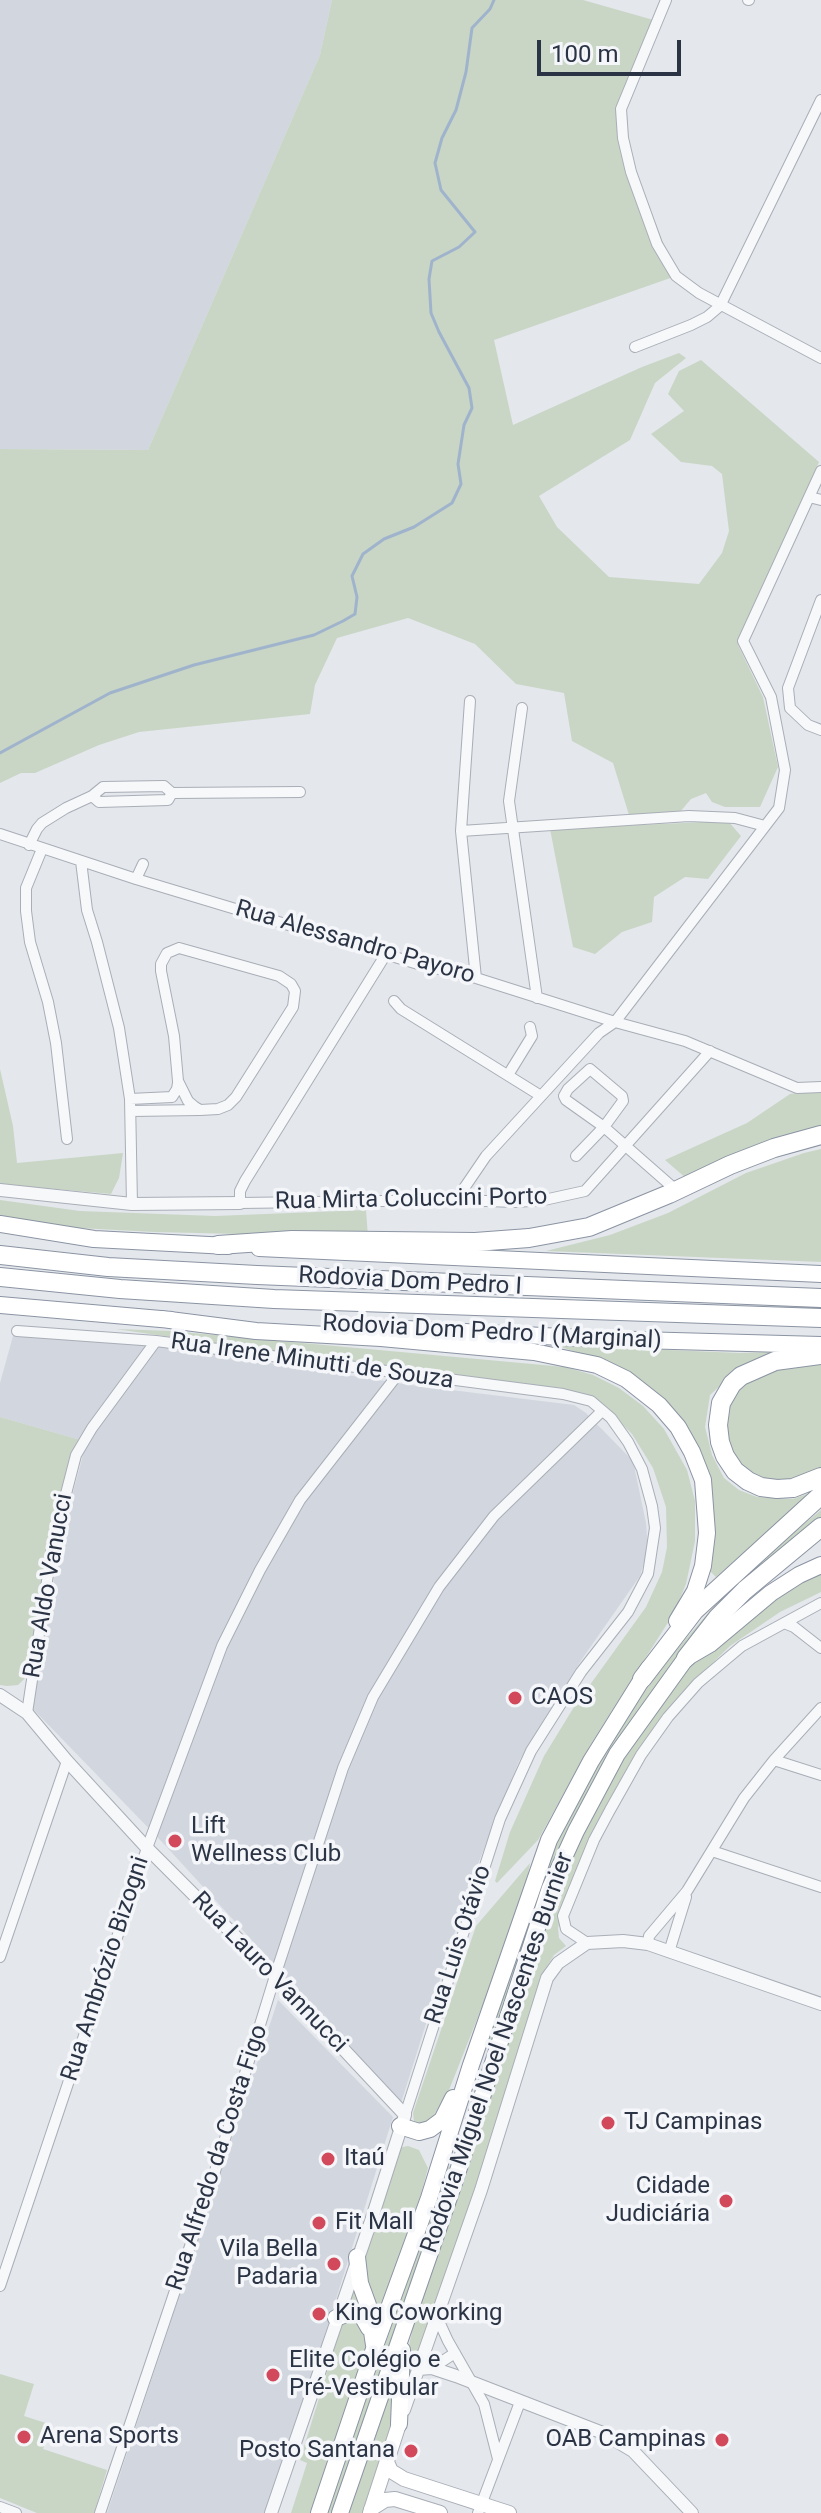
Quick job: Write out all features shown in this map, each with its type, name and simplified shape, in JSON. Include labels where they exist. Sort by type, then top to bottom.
[{"type":"highway","points":[[218,1245],[292,1240],[475,1242],[529,1238],[589,1227],[677,1191],[730,1165],[821,1135]]},
{"type":"highway","points":[[0,1224],[94,1239],[319,1253],[821,1274]]},
{"type":"highway","points":[[0,1244],[108,1267]]},
{"type":"highway","name":"Rodovia Dom Pedro I","points":[[0,1255],[108,1267],[821,1298]]},
{"type":"highway","name":"Rodovia Dom Pedro I","points":[[0,1277],[274,1299],[821,1318]]},
{"type":"highway","points":[[0,1305],[162,1319],[256,1331],[381,1338],[534,1352],[597,1365],[635,1385],[659,1405],[678,1427],[692,1452],[703,1480],[707,1533],[703,1566],[695,1591],[642,1679]]},
{"type":"highway","name":"Rodovia Dom Pedro I (Marginal)","points":[[162,1319],[821,1345]]},
{"type":"highway","points":[[821,1355],[775,1361],[741,1376],[732,1384],[721,1403],[718,1425],[725,1456],[735,1471],[748,1481],[777,1489],[793,1488],[821,1477]]},
{"type":"highway","name":"Rodovia Miguel Noel Nascentes Burnier","points":[[319,2513],[373,2340],[429,2198],[471,2065],[549,1840],[597,1752],[642,1679],[695,1610],[821,1495]]},
{"type":"highway","name":"Rodovia Miguel Noel Nascentes Burnier","points":[[340,2513],[455,2180],[550,1888],[576,1831],[617,1754],[718,1617],[745,1590],[821,1527]]},
{"type":"highway","points":[[686,1658],[710,1644],[771,1593],[821,1565]]},
{"type":"highway","points":[[402,2121],[419,2132],[430,2129],[442,2120],[471,2065]]},
{"type":"highway","points":[[357,2257],[373,2340]]},
{"type":"highway","points":[[336,2318],[351,2312],[361,2314],[373,2340]]},
{"type":"highway","points":[[399,2424],[403,2330]]},
{"type":"main road","points":[[371,2511],[399,2424]]},
{"type":"main road","points":[[387,2462],[391,2471],[416,2484],[480,2508],[509,2513]]},
{"type":"main road","points":[[409,2503],[403,2492],[416,2484]]},
{"type":"main road","points":[[371,2511],[385,2500],[395,2499],[440,2513]]},
{"type":"street","points":[[666,0],[621,109],[623,138],[631,172],[657,244],[676,276],[720,306],[821,358]]},
{"type":"street","points":[[635,347],[691,325],[720,306],[821,100]]},
{"type":"street","points":[[456,1200],[486,1156],[599,1033],[615,1022],[779,808],[785,770],[771,697],[743,641],[821,471]]},
{"type":"street","points":[[809,497],[821,500]]},
{"type":"street","points":[[821,600],[788,688],[790,708],[808,725],[821,730]]},
{"type":"street","points":[[470,701],[461,831],[476,978]]},
{"type":"street","points":[[522,708],[509,801],[537,998]]},
{"type":"street","points":[[29,845],[42,823],[92,796],[99,802],[168,800],[172,793],[300,792]]},
{"type":"street","points":[[461,831],[689,816],[735,818],[765,826]]},
{"type":"street","name":"Rua Alessandro Payoro","points":[[0,834],[136,879],[685,1041],[793,1087],[821,1087]]},
{"type":"street","points":[[42,849],[26,888],[26,911],[30,942],[48,1002],[56,1043],[67,1139]]},
{"type":"street","points":[[81,861],[87,910],[119,1028],[130,1105],[132,1204]]},
{"type":"street","points":[[136,879],[143,864]]},
{"type":"street","points":[[173,949],[185,949],[279,976],[291,984],[295,991],[293,1007],[228,1105],[200,1110],[130,1105],[172,1097],[177,1089],[174,1036],[161,971],[167,953],[173,949]]},
{"type":"street","points":[[0,1190],[132,1204],[240,1203],[240,1191],[245,1181],[386,954]]},
{"type":"street","points":[[394,1001],[401,1009],[541,1096]]},
{"type":"street","points":[[508,1075],[532,1036],[530,1027]]},
{"type":"street","name":"Rua Mirta Coluccini Porto","points":[[240,1203],[516,1202],[578,1194],[590,1187],[710,1051]]},
{"type":"street","points":[[576,1156],[604,1127],[623,1101],[622,1096],[590,1069],[568,1089],[564,1096],[566,1100],[604,1127],[677,1191]]},
{"type":"street","points":[[178,1081],[188,1101],[200,1110]]},
{"type":"street","name":"Rua Irene Minutti de Souza","points":[[17,1331],[156,1341],[563,1394],[591,1401],[601,1412]]},
{"type":"street","name":"Rua Aldo Vanucci","points":[[27,1713],[52,1548],[76,1455],[92,1428],[156,1341]]},
{"type":"street","name":"Rua Ambrózio Bizogni","points":[[0,2286],[147,1848],[222,1646],[300,1500],[399,1373]]},
{"type":"street","name":"Rua Alfredo da Costa Figo","points":[[100,2513],[212,2181],[343,1768],[373,1697],[439,1587],[494,1516],[601,1412]]},
{"type":"street","name":"Rua Luis Otávio","points":[[271,2513],[372,2218],[500,1819],[537,1741],[581,1672],[628,1612],[648,1574],[655,1528],[652,1506],[628,1442],[611,1418],[601,1412]]},
{"type":"street","points":[[587,1943],[566,1929],[563,1916],[594,1840],[641,1755],[668,1717],[698,1683],[742,1646],[821,1603]]},
{"type":"street","points":[[784,1623],[821,1648]]},
{"type":"street","name":"Rua Lauro Vannucci","points":[[0,1695],[27,1713],[147,1848],[275,1976],[402,2121]]},
{"type":"street","points":[[648,1944],[649,1936],[687,1891],[744,1798],[821,1708]]},
{"type":"street","points":[[774,1760],[821,1775]]},
{"type":"street","points":[[0,1957],[67,1761]]},
{"type":"street","points":[[712,1851],[821,1887]]},
{"type":"street","points":[[669,1952],[687,1891]]},
{"type":"street","points":[[399,2424],[481,2190],[547,1978],[558,1963],[587,1943],[623,1941],[648,1944],[821,2004]]},
{"type":"street","points":[[437,2317],[484,2404],[498,2459]]},
{"type":"street","points":[[432,2368],[455,2353]]},
{"type":"street","points":[[418,2369],[432,2368],[587,2427],[633,2451],[692,2513]]},
{"type":"street","points":[[480,2508],[520,2402]]},
{"type":"street","points":[[0,2507],[16,2513]]},
{"type":"shaded area","points":[[0,0],[332,0],[320,55],[148,450],[0,449]]},
{"type":"shaded area","points":[[13,1336],[161,1346],[410,1385],[574,1405],[586,1413],[633,1461],[648,1549],[640,1576],[582,1659],[519,1761],[470,1884],[401,2103],[163,1843],[33,1709],[61,1536],[84,1441],[0,1417],[0,1383]]},
{"type":"shaded area","points":[[278,2000],[393,2117],[320,2350],[265,2513],[107,2513]]},
{"type":"green space","points":[[332,0],[583,0],[657,21],[622,109],[623,138],[676,276],[494,340],[513,425],[642,367],[679,353],[686,358],[655,383],[630,440],[539,496],[557,527],[609,577],[699,584],[722,553],[729,531],[722,474],[712,466],[681,462],[651,434],[684,411],[668,394],[679,371],[701,360],[819,462],[738,645],[763,697],[778,767],[760,807],[725,807],[712,802],[706,793],[691,799],[680,812],[629,815],[613,763],[572,741],[564,693],[516,684],[475,644],[408,618],[337,638],[315,685],[310,714],[139,732],[99,745],[35,773],[21,773],[0,783],[0,449],[148,450],[320,55]]},
{"type":"green space","points":[[728,821],[741,836],[708,879],[685,877],[654,897],[652,922],[622,932],[595,954],[573,947],[550,829]]},
{"type":"green space","points":[[0,1069],[13,1126],[17,1163],[123,1153],[119,1178],[111,1194],[0,1184]]},
{"type":"green space","points":[[821,1089],[821,1129],[687,1179],[665,1160],[747,1123],[790,1094]]},
{"type":"green space","points":[[821,1149],[821,1262],[546,1251],[610,1235],[668,1213],[746,1173]]},
{"type":"green space","points":[[0,1200],[80,1211],[215,1216],[366,1210],[368,1237],[60,1227],[0,1215]]},
{"type":"green space","points":[[116,1329],[171,1331],[565,1367],[593,1375],[619,1388],[643,1406],[664,1429],[687,1470],[695,1501],[695,1541],[686,1584],[674,1613],[594,1739],[538,1840],[497,1883],[495,1881],[510,1832],[544,1756],[574,1707],[646,1607],[662,1572],[667,1547],[666,1507],[653,1468],[632,1434],[605,1407],[584,1395],[561,1388],[368,1366]]},
{"type":"green space","points":[[554,1345],[775,1352],[744,1364],[710,1395],[705,1427],[712,1455],[724,1478],[739,1490],[757,1497],[793,1499],[815,1491],[716,1577],[709,1570],[701,1456],[684,1421],[635,1375]]},
{"type":"green space","points":[[799,1364],[821,1364],[821,1470],[803,1479],[764,1483],[741,1469],[726,1446],[725,1411],[737,1389],[755,1374]]},
{"type":"green space","points":[[0,1417],[84,1441],[52,1548],[25,1678],[18,1685],[7,1686],[0,1685]]},
{"type":"green space","points":[[821,1510],[821,1519],[766,1563],[615,1752],[490,2052],[486,2044],[560,1830],[582,1789],[641,1696],[677,1649],[758,1562]]},
{"type":"green space","points":[[821,1573],[821,1592],[780,1612],[730,1646],[689,1686],[642,1747],[562,1912],[559,1938],[566,1946],[554,1955],[544,1971],[465,2223],[407,2385],[408,2350],[413,2327],[479,2122],[502,2062],[568,1859],[612,1771],[682,1674],[698,1658],[778,1595]]},
{"type":"green space","points":[[530,1863],[526,1886],[497,1969],[449,2090],[432,2118],[421,2124],[414,2121],[413,2113],[476,1926]]},
{"type":"green space","points":[[408,2146],[419,2150],[428,2168],[421,2194],[313,2513],[291,2513],[307,2463],[300,2460],[359,2268],[398,2148]]},
{"type":"green space","points":[[449,2165],[450,2173],[334,2513],[325,2513]]},
{"type":"green space","points":[[395,2373],[394,2428],[386,2456],[363,2513],[348,2513]]},
{"type":"green space","name":"Arena Sports","points":[[0,2374],[34,2384],[24,2416],[52,2425],[43,2449],[107,2470],[94,2513],[37,2513],[0,2498]]},
{"type":"waterway","points":[[0,753],[110,693],[194,665],[314,635],[343,621],[355,614],[357,597],[352,576],[363,554],[384,539],[414,527],[452,503],[461,484],[458,464],[464,425],[472,408],[469,388],[431,313],[429,279],[432,261],[459,247],[475,232],[441,190],[435,163],[442,138],[456,110],[466,72],[472,28],[490,9],[494,0]]},
{"type":"place","name":"CAOS","points":[[515,1698]]},
{"type":"place","name":"Lift Wellness Club","points":[[175,1841]]},
{"type":"place","name":"TJ Campinas","points":[[608,2123]]},
{"type":"place","name":"Itaú","points":[[328,2159]]},
{"type":"place","name":"Cidade Judiciária","points":[[726,2201]]},
{"type":"place","name":"Fit Mall","points":[[319,2223]]},
{"type":"place","name":"Vila Bella Padaria","points":[[334,2264]]},
{"type":"place","name":"King Coworking","points":[[319,2314]]},
{"type":"place","name":"Elite Colégio e Pré-Vestibular","points":[[273,2375]]},
{"type":"place","name":"Arena Sports","points":[[24,2437]]},
{"type":"place","name":"OAB Campinas","points":[[722,2440]]},
{"type":"place","name":"Posto Santana","points":[[411,2451]]}]
